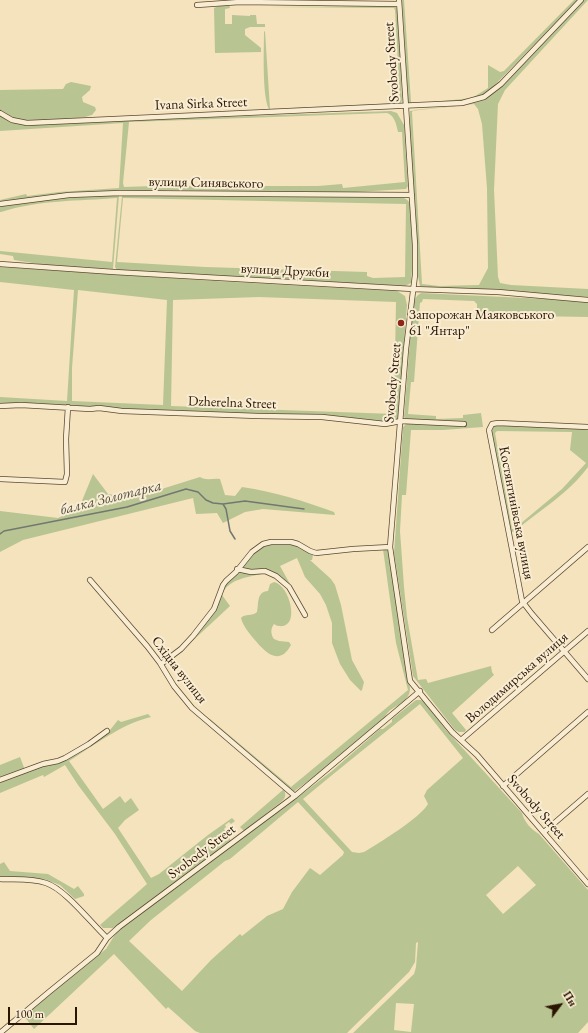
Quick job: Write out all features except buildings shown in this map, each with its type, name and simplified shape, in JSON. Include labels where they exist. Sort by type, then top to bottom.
[{"type":"street","name":"Ivana Sirka Street","points":[[0,113],[12,120],[27,123],[406,107],[462,103],[484,97],[501,84],[582,0]]},
{"type":"street","name":"Svobody Street","points":[[399,2],[415,244],[415,275],[406,349],[390,547],[410,681],[420,691],[449,728],[477,755],[588,884]]},
{"type":"street","points":[[200,3],[399,2]]},
{"type":"street","name":"вулиця Синявського","points":[[0,204],[69,195],[120,193],[412,195]]},
{"type":"street","name":"вулиця Дружби","points":[[0,264],[122,273],[413,289],[498,292],[588,300]]},
{"type":"street","name":"Dzherelna Street","points":[[0,406],[98,408],[136,412],[322,417],[385,424],[401,421],[464,424]]},
{"type":"street","points":[[0,479],[65,482],[68,474],[66,439],[68,407]]},
{"type":"street","name":"Костянтинівська вулиця","points":[[588,427],[498,423],[492,424],[489,432],[518,589],[523,603],[588,679]]},
{"type":"street","points":[[161,664],[181,649],[212,613],[223,585],[256,549],[263,544],[271,542],[291,542],[298,544],[316,554],[353,548],[390,547]]},
{"type":"street","points":[[492,630],[588,546]]},
{"type":"street","points":[[237,569],[251,572],[265,571],[276,576],[289,587],[306,614]]},
{"type":"street","name":"Східна вулиця","points":[[90,580],[133,629],[161,664],[174,686],[192,708],[295,796]]},
{"type":"street","name":"Володимирська вулиця","points":[[461,740],[588,631]]},
{"type":"street","name":"Svobody Street","points":[[0,1033],[97,953],[107,938],[119,927],[295,796],[420,691]]},
{"type":"street","points":[[503,786],[588,712]]},
{"type":"street","points":[[0,780],[43,764],[65,758],[89,744],[107,731]]},
{"type":"street","points":[[544,832],[588,794]]},
{"type":"street","points":[[584,879],[588,875]]},
{"type":"street","points":[[0,880],[33,880],[47,883],[59,890],[107,938]]},
{"type":"green space","points":[[402,0],[404,0],[411,102],[414,104],[472,98],[488,88],[488,65],[500,72],[504,71],[574,0],[578,0],[485,95],[463,101],[414,106],[408,102]]},
{"type":"green space","points":[[583,0],[588,0],[505,90],[498,104],[494,190],[498,277],[500,283],[511,285],[588,289],[588,297],[471,291],[420,286],[418,276],[415,200],[410,147],[410,111],[413,111],[422,284],[439,286],[479,285],[488,268],[487,188],[482,124],[478,109],[474,104],[467,105],[485,100],[507,80]]},
{"type":"green space","points":[[221,5],[229,5],[230,8],[225,9],[225,24],[232,24],[232,15],[256,15],[257,24],[265,24],[265,27],[250,27],[245,29],[245,35],[261,48],[261,52],[215,53],[214,8]]},
{"type":"green space","points":[[270,7],[396,7],[398,15],[402,101],[399,105],[272,109],[399,103],[400,101],[394,8]]},
{"type":"green space","points":[[265,31],[270,109],[267,103],[264,83]]},
{"type":"green space","points":[[71,82],[91,86],[90,90],[82,97],[83,102],[95,107],[96,110],[92,115],[63,120],[30,121],[12,118],[0,111],[0,90],[63,89],[66,84]]},
{"type":"green space","points":[[391,111],[397,113],[404,125],[408,186],[406,189],[340,193],[169,190],[69,194],[0,203],[0,200],[26,194],[27,196],[59,192],[119,188],[123,123],[0,131],[0,115],[24,125]],"holes":[[[390,114],[395,121],[398,132],[402,132],[405,182],[343,188],[342,184],[318,186],[124,187],[123,183],[129,122]]]},
{"type":"green space","points":[[119,195],[113,269],[46,265],[14,260],[13,256],[0,254],[0,251],[112,262],[117,198],[44,203],[1,212],[0,206],[70,197]]},
{"type":"green space","points":[[122,196],[403,198],[408,200],[410,204],[413,255],[411,283],[405,286],[117,270],[115,267]],"holes":[[[123,198],[406,204],[405,277],[373,278],[367,276],[367,272],[205,267],[117,262]]]},
{"type":"green space","points":[[0,267],[397,291],[405,296],[407,305],[398,419],[390,422],[325,415],[275,415],[116,409],[103,406],[89,408],[73,405],[0,404],[0,397],[67,401],[74,290],[0,282]],"holes":[[[78,290],[167,300],[163,405],[72,401],[72,368]],[[259,297],[396,302],[394,414],[171,406],[173,300]]]},
{"type":"green space","points":[[421,293],[588,301],[588,317],[477,315],[477,304],[474,301],[423,299],[420,303],[414,382],[411,382],[408,414],[436,416],[436,419],[463,418],[463,415],[481,413],[483,427],[443,430],[411,430],[406,495],[402,495],[400,531],[404,587],[407,617],[418,680],[426,679],[428,683],[491,666],[494,675],[452,713],[466,730],[465,732],[455,730],[413,676],[394,553],[403,427],[406,424],[412,423],[463,424],[462,421],[406,420],[404,417],[413,301]]},
{"type":"green space","points":[[494,426],[588,429],[588,467],[563,493],[515,531],[511,532],[492,436]],"holes":[[[497,431],[572,432],[570,450],[586,463],[562,489],[514,529],[512,529],[495,433]]]},
{"type":"green space","points":[[93,474],[108,494],[133,498],[200,477],[207,479],[220,479],[225,495],[235,496],[242,487],[254,489],[312,504],[334,512],[335,515],[263,509],[245,512],[223,523],[217,513],[196,514],[193,498],[23,540],[0,552],[0,511],[58,518],[79,508]]},
{"type":"green space","points":[[273,543],[297,545],[313,555],[312,560],[310,560],[331,579],[335,585],[341,605],[352,660],[364,682],[361,691],[350,680],[340,664],[332,643],[332,623],[326,605],[320,594],[305,577],[297,558],[280,566],[290,584],[287,588],[281,581],[266,573],[240,579],[229,585],[222,595],[230,606],[187,646],[214,612],[225,584],[257,550],[262,546]]},
{"type":"green space","points":[[383,549],[388,549],[410,688],[409,694],[403,702],[390,710],[385,718],[323,770],[292,793],[209,722],[210,719],[291,787],[408,690],[396,643]]},
{"type":"green space","points":[[274,582],[280,585],[285,591],[291,606],[290,621],[286,625],[278,626],[274,624],[271,630],[274,639],[289,642],[291,645],[286,652],[277,656],[267,652],[258,644],[246,629],[241,618],[257,612],[260,596],[264,592],[268,591],[270,584]]},
{"type":"green space","points":[[416,700],[421,700],[426,703],[446,730],[522,813],[529,825],[539,834],[588,890],[588,1022],[578,1033],[353,1033],[414,974],[418,942],[416,943],[415,962],[409,972],[347,1033],[200,1033],[195,1031],[168,1007],[166,1009],[114,954],[34,1029],[24,1016],[55,988],[106,949],[116,933],[122,927],[332,771],[380,729],[383,729],[392,722],[392,719]],"holes":[[[420,704],[463,758],[427,790],[424,796],[428,804],[424,810],[399,830],[364,852],[359,853],[352,852],[303,799]],[[298,802],[344,852],[343,855],[320,875],[310,868],[292,892],[283,909],[267,916],[242,936],[240,934],[211,960],[182,991],[129,941],[151,920],[225,861],[230,859]],[[518,866],[536,885],[503,914],[486,895]],[[396,1003],[414,1004],[411,1032],[394,1030]]]},
{"type":"green space","points":[[148,714],[151,717],[140,720],[119,730],[69,761],[103,809],[120,796],[125,803],[131,798],[139,810],[125,820],[118,828],[151,878],[159,874],[232,818],[235,821],[231,824],[229,822],[225,825],[226,827],[224,829],[231,841],[120,924],[113,928],[103,928],[100,925],[147,884],[115,834],[78,785],[65,765],[44,777],[43,775],[0,793],[0,783],[37,768],[61,761],[110,730],[118,720],[121,722]]},
{"type":"green space","points":[[20,757],[25,770],[0,778],[0,765]]},
{"type":"green space","points":[[284,789],[285,796],[281,802],[244,831],[240,827]]},
{"type":"green space","points":[[4,862],[10,871],[48,874],[74,889],[78,886],[84,896],[75,899],[60,885],[44,879],[0,876],[0,864]]},
{"type":"waterway","name":"балка Золотарка","points":[[0,534],[4,531],[127,507],[186,489],[198,492],[206,500],[213,503],[223,504],[245,501],[304,509]]},
{"type":"waterway","name":"балка Золотарка","points":[[223,504],[226,509],[230,531],[235,539]]},
{"type":"place","name":"Запорожан Маяковського 61 \"Янтар\"","points":[[401,323]]}]
